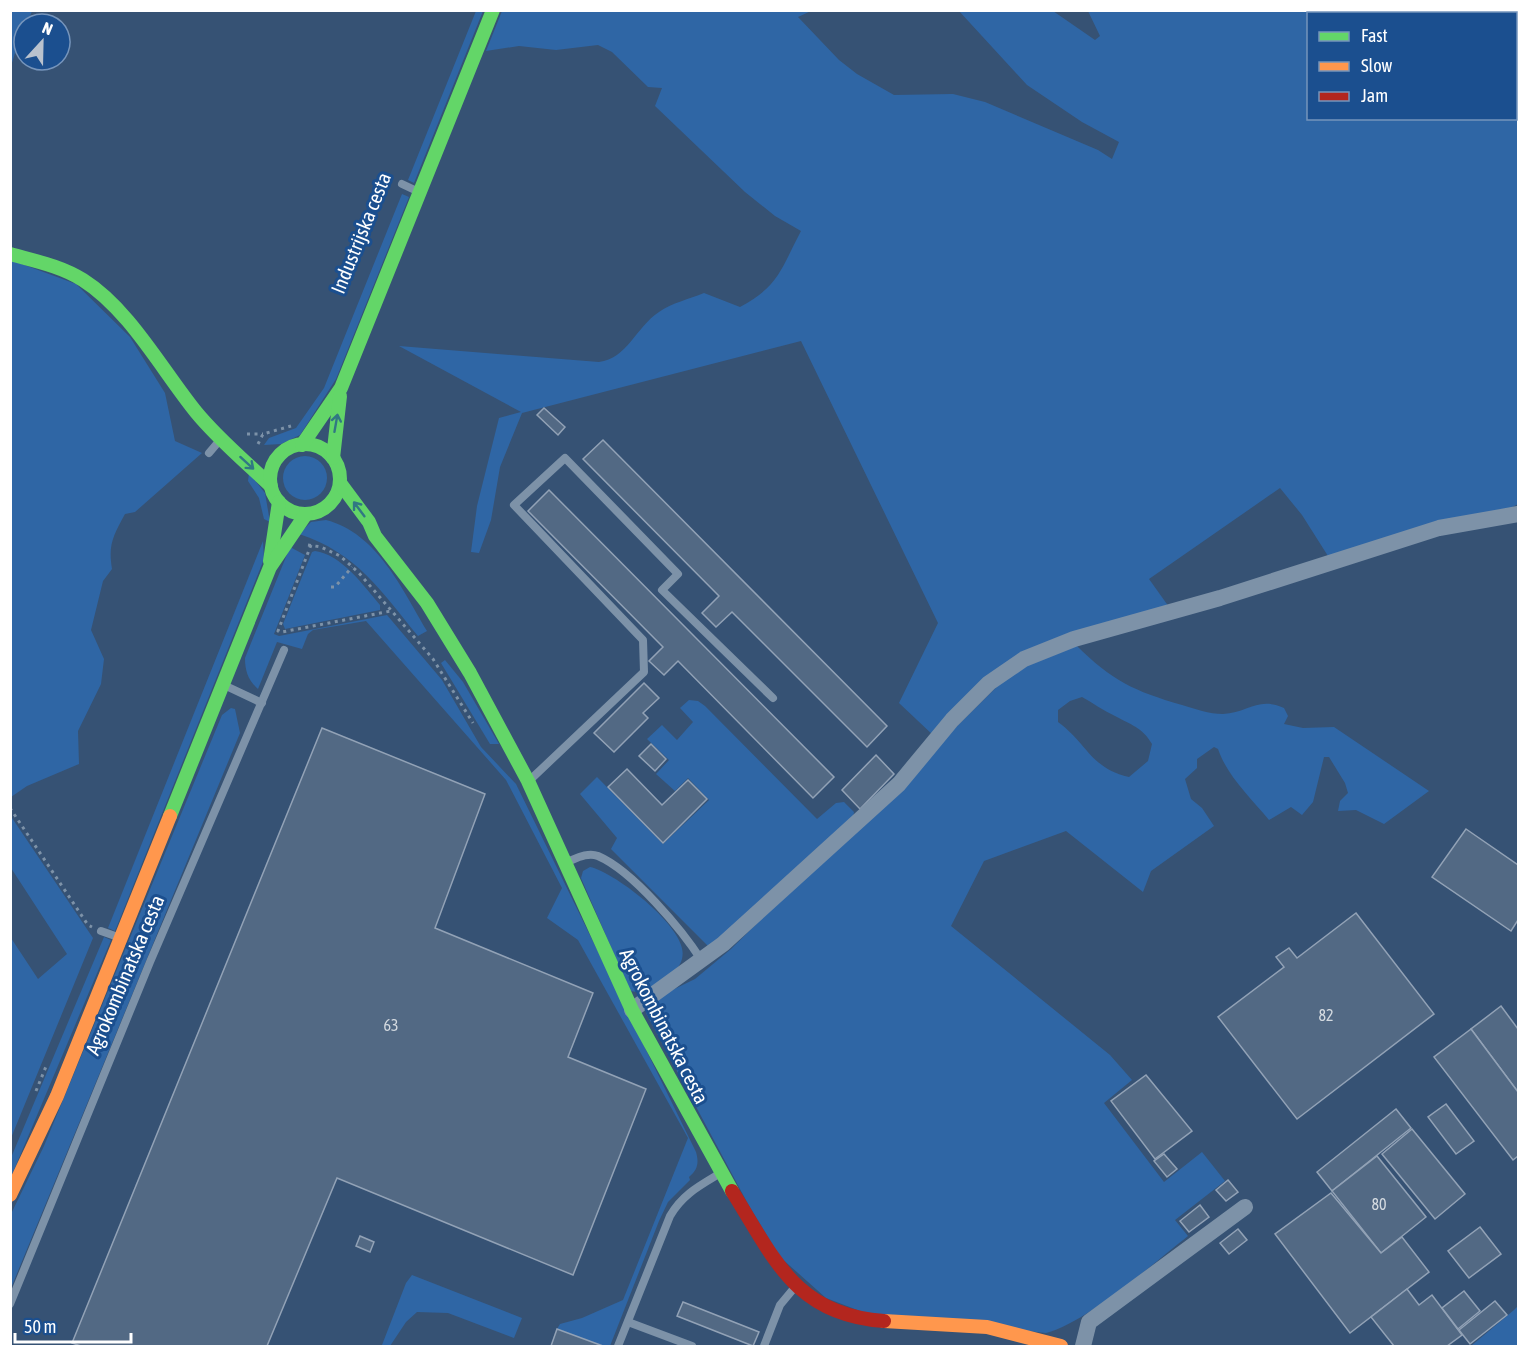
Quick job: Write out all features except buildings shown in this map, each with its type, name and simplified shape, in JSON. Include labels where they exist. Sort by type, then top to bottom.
[{"type":"street","name":"Industrijska cesta","points":[[302,445],[341,388],[493,10]]},
{"type":"street","points":[[10,254],[56,267],[96,290],[123,316],[189,404],[224,438],[234,452],[271,486],[279,502],[291,511],[306,514],[321,510],[332,501],[340,483],[339,470],[333,458],[319,447],[302,445],[284,452],[274,464],[271,486]]},
{"type":"street","name":"Industrijska cesta","points":[[333,458],[341,388]]},
{"type":"street","points":[[224,438],[284,452]]},
{"type":"street","name":"Agrokombinatska cesta","points":[[340,483],[369,522],[375,536],[413,584],[453,645],[528,781],[567,863],[613,973],[632,1010],[720,1173],[772,1257],[796,1287],[818,1304],[856,1319],[987,1327],[1061,1347]]},
{"type":"street","points":[[270,567],[279,502]]},
{"type":"street","points":[[321,510],[340,518]]},
{"type":"street","points":[[10,1195],[57,1096],[270,567],[306,514]]},
{"type":"street","points":[[632,1010],[702,962],[899,784],[952,720],[990,683],[1024,660],[1074,639],[1220,598],[1439,528],[1518,514]]},
{"type":"street","name":"Agrokombinatska cesta","points":[[354,526],[375,536]]},
{"type":"street","points":[[1083,1347],[1089,1322],[1245,1207]]},
{"type":"lane","points":[[402,184],[420,192]]},
{"type":"lane","points":[[209,453],[224,438]]},
{"type":"lane","points":[[528,781],[644,672],[643,640],[514,505],[565,458],[678,574],[662,590],[773,698]]},
{"type":"lane","name":"Agrokombinatska cesta","points":[[10,1304],[150,962],[284,650]]},
{"type":"lane","points":[[223,684],[262,703]]},
{"type":"lane","points":[[567,863],[585,855],[597,856],[618,869],[653,900],[687,939],[702,962]]},
{"type":"lane","points":[[102,931],[121,938]]},
{"type":"lane","points":[[618,1347],[677,1203],[720,1173]]},
{"type":"lane","points":[[764,1347],[780,1305],[796,1287]]},
{"type":"lane","points":[[628,1322],[692,1347]]},
{"type":"path","points":[[256,446],[263,434],[284,430],[298,420]]},
{"type":"path","points":[[303,544],[339,556],[352,567],[433,659],[475,726]]},
{"type":"path","points":[[311,545],[278,631],[391,611]]},
{"type":"path","points":[[331,587],[336,587],[352,567]]},
{"type":"path","points":[[10,808],[88,925],[102,931]]},
{"type":"shaded area","points":[[11,10],[32,11],[12,12],[11,66]]},
{"type":"shaded area","points":[[476,11],[483,11],[414,183],[408,180]]},
{"type":"shaded area","points":[[502,11],[811,11],[798,17],[839,60],[857,74],[894,95],[953,94],[985,102],[1098,150],[1112,159],[1119,142],[1082,122],[1027,85],[959,11],[1053,11],[1095,40],[1100,36],[1088,11],[1419,11],[1421,12],[1307,12],[1307,120],[1517,120],[1518,91],[1518,504],[1509,509],[1328,556],[1302,515],[1280,488],[1149,579],[1169,607],[1059,638],[934,736],[899,703],[938,623],[801,341],[522,413],[500,467],[491,520],[479,553],[471,552],[477,506],[499,418],[521,412],[399,346],[599,362],[609,360],[624,349],[651,318],[675,304],[704,293],[740,307],[753,299],[763,292],[778,275],[801,231],[775,216],[745,192],[655,106],[662,88],[648,87],[612,52],[598,45],[556,50],[519,46],[486,51]]},
{"type":"shaded area","points":[[402,194],[409,197],[336,379],[300,435],[281,444],[264,445],[269,438],[296,428],[324,388]]},
{"type":"shaded area","points":[[11,260],[76,284],[130,337],[165,393],[175,441],[202,453],[135,512],[125,514],[115,535],[111,547],[112,569],[103,581],[91,630],[104,659],[101,684],[78,731],[79,764],[27,786],[11,797]]},
{"type":"shaded area","points":[[305,456],[321,462],[327,478],[321,494],[305,500],[289,494],[283,478],[289,462]]},
{"type":"shaded area","points":[[249,473],[265,493],[270,522],[264,519],[259,498],[248,481]]},
{"type":"shaded area","points":[[326,520],[360,537],[374,550],[398,581],[427,631],[418,636],[379,589],[352,563],[319,542],[299,534],[311,522]]},
{"type":"shaded area","points":[[263,541],[264,559],[115,931],[108,928]]},
{"type":"shaded area","points":[[290,547],[305,555],[274,634],[279,636],[387,615],[442,680],[481,747],[516,784],[696,1152],[696,1169],[689,1177],[690,1180],[668,1202],[610,1346],[603,1346],[557,1329],[560,1324],[582,1318],[623,1300],[688,1138],[578,940],[547,918],[562,888],[506,780],[366,621],[313,630],[308,634],[302,649],[277,642],[258,689],[249,679],[245,658]]},
{"type":"shaded area","points":[[312,552],[325,553],[343,564],[380,605],[380,610],[285,629],[283,624]]},
{"type":"shaded area","points":[[1076,645],[1101,668],[1124,683],[1165,700],[1218,714],[1232,713],[1260,704],[1275,705],[1284,708],[1288,716],[1284,724],[1303,728],[1334,727],[1429,791],[1384,824],[1356,810],[1338,811],[1340,801],[1348,793],[1345,783],[1329,757],[1324,757],[1313,802],[1302,815],[1291,807],[1269,820],[1233,778],[1218,749],[1214,747],[1197,759],[1197,768],[1185,779],[1191,799],[1202,808],[1214,826],[1151,871],[1143,892],[1066,831],[984,861],[951,926],[1110,1055],[1132,1080],[1104,1103],[1164,1182],[1202,1152],[1225,1181],[1175,1220],[1188,1236],[1100,1305],[1062,1327],[1046,1333],[868,1314],[826,1298],[780,1257],[748,1204],[646,1013],[658,997],[695,979],[731,949],[1014,670]],"holes":[[[1082,697],[1136,727],[1152,744],[1148,761],[1129,777],[1106,768],[1058,722],[1058,710],[1070,701]]]},
{"type":"shaded area","points":[[445,660],[463,682],[499,744],[490,744],[441,663]]},
{"type":"shaded area","points":[[689,700],[698,701],[705,706],[817,819],[836,803],[844,802],[854,812],[853,818],[711,949],[611,849],[617,838],[580,794],[597,777],[663,844],[709,800],[688,778],[675,791],[656,774],[669,760],[647,739],[662,725],[677,740],[693,722],[680,708]]},
{"type":"shaded area","points":[[231,708],[235,709],[240,733],[11,1288],[11,1214],[44,1146],[222,715]]},
{"type":"shaded area","points":[[10,815],[93,938],[11,1138],[11,938],[38,979],[67,954],[11,868]]},
{"type":"shaded area","points":[[590,867],[602,871],[649,904],[664,919],[682,947],[682,959],[676,969],[645,993],[630,991],[581,878],[583,871]]},
{"type":"shaded area","points":[[104,937],[111,940],[11,1177],[10,1160]]},
{"type":"shaded area","points":[[412,1275],[522,1318],[514,1338],[448,1313],[417,1312],[406,1322],[390,1346],[382,1345],[406,1283]]},
{"type":"shaded area","points":[[1518,1306],[1518,1346],[1471,1346],[1514,1310]]},
{"type":"traffic: fast","points":[[302,445],[341,388],[493,10]]},
{"type":"traffic: fast","points":[[10,254],[66,271],[100,292],[130,323],[205,422],[271,486]]},
{"type":"traffic: fast","points":[[333,458],[340,396]]},
{"type":"traffic: fast","points":[[305,444],[324,450],[334,460],[340,479],[334,498],[324,508],[305,514],[286,508],[276,498],[270,479],[276,460],[286,450],[305,444]]},
{"type":"traffic: fast","points":[[340,483],[369,522],[375,536],[427,603],[470,673],[528,781],[632,1010],[732,1191]]},
{"type":"traffic: fast","points":[[270,561],[279,502]]},
{"type":"traffic: fast","points":[[170,816],[270,567],[306,514]]},
{"type":"traffic: slow","points":[[10,1195],[57,1096],[170,816]]},
{"type":"traffic: slow","points":[[884,1321],[987,1327],[1061,1346]]},
{"type":"traffic: jam","points":[[732,1191],[775,1260],[790,1279],[808,1295],[829,1308],[854,1316],[884,1321]]}]
